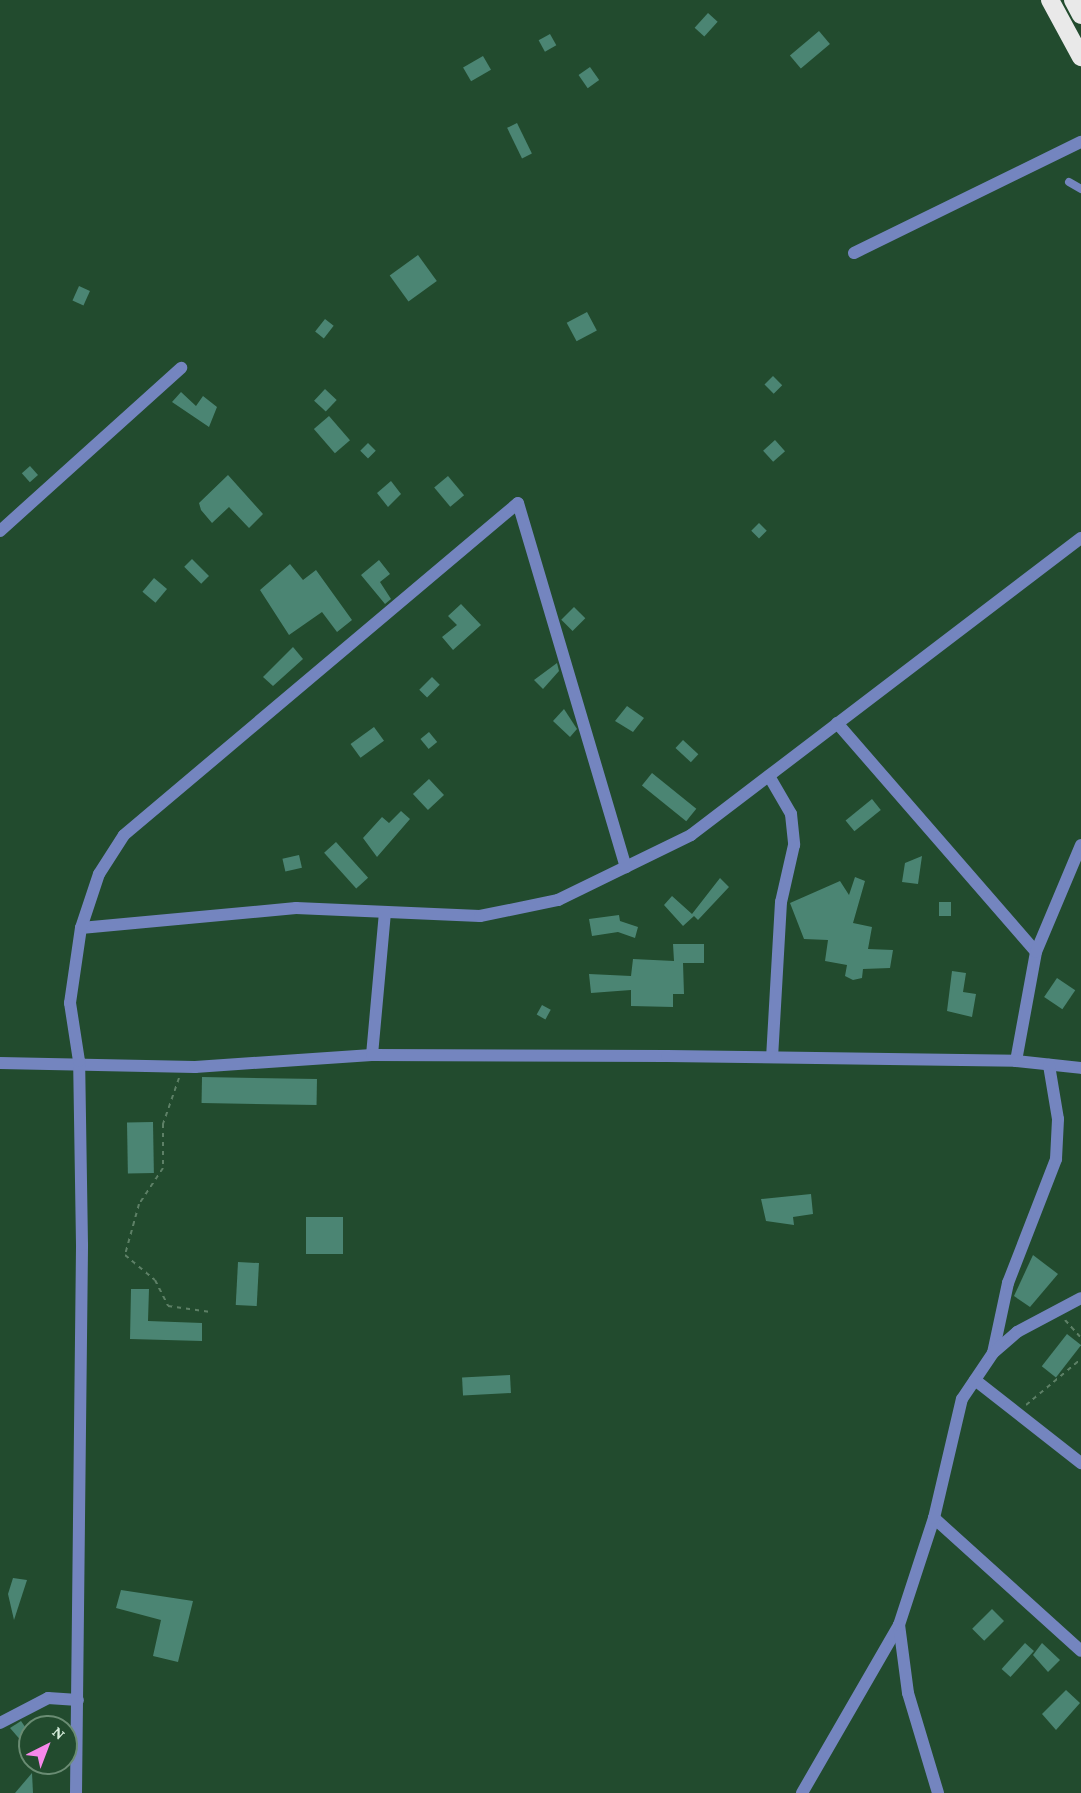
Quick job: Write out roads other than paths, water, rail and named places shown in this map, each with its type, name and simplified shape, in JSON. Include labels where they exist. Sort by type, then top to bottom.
[{"type":"highway","points":[[1050,0],[1081,57]]},
{"type":"highway","points":[[1073,0],[1081,15]]},
{"type":"street","points":[[854,253],[1081,142]]},
{"type":"street","points":[[0,531],[181,368]]},
{"type":"street","points":[[76,1793],[79,1061],[70,1003],[81,928],[99,874],[124,835],[518,502],[626,867]]},
{"type":"street","points":[[81,928],[296,908],[385,914],[480,916],[558,900],[691,835],[1081,538]]},
{"type":"street","points":[[837,723],[1036,952]]},
{"type":"street","points":[[769,776],[791,814],[794,845],[782,902],[772,1057]]},
{"type":"street","points":[[1016,1061],[1036,952],[1081,845]]},
{"type":"street","points":[[372,1055],[385,914]]},
{"type":"street","points":[[0,1063],[79,1061],[179,1067],[372,1055],[1016,1061],[1081,1068]]},
{"type":"street","points":[[993,1353],[1008,1283],[1056,1159],[1058,1119],[1049,1065]]},
{"type":"street","points":[[802,1793],[899,1625],[934,1518],[962,1399],[993,1353],[1056,1309],[1081,1298]]},
{"type":"street","points":[[975,1380],[1081,1463]]},
{"type":"street","points":[[934,1518],[1081,1651]]},
{"type":"street","points":[[899,1625],[908,1693],[938,1793]]},
{"type":"street","points":[[0,1723],[48,1698],[78,1700]]},
{"type":"lane","points":[[1069,182],[1081,189]]}]
